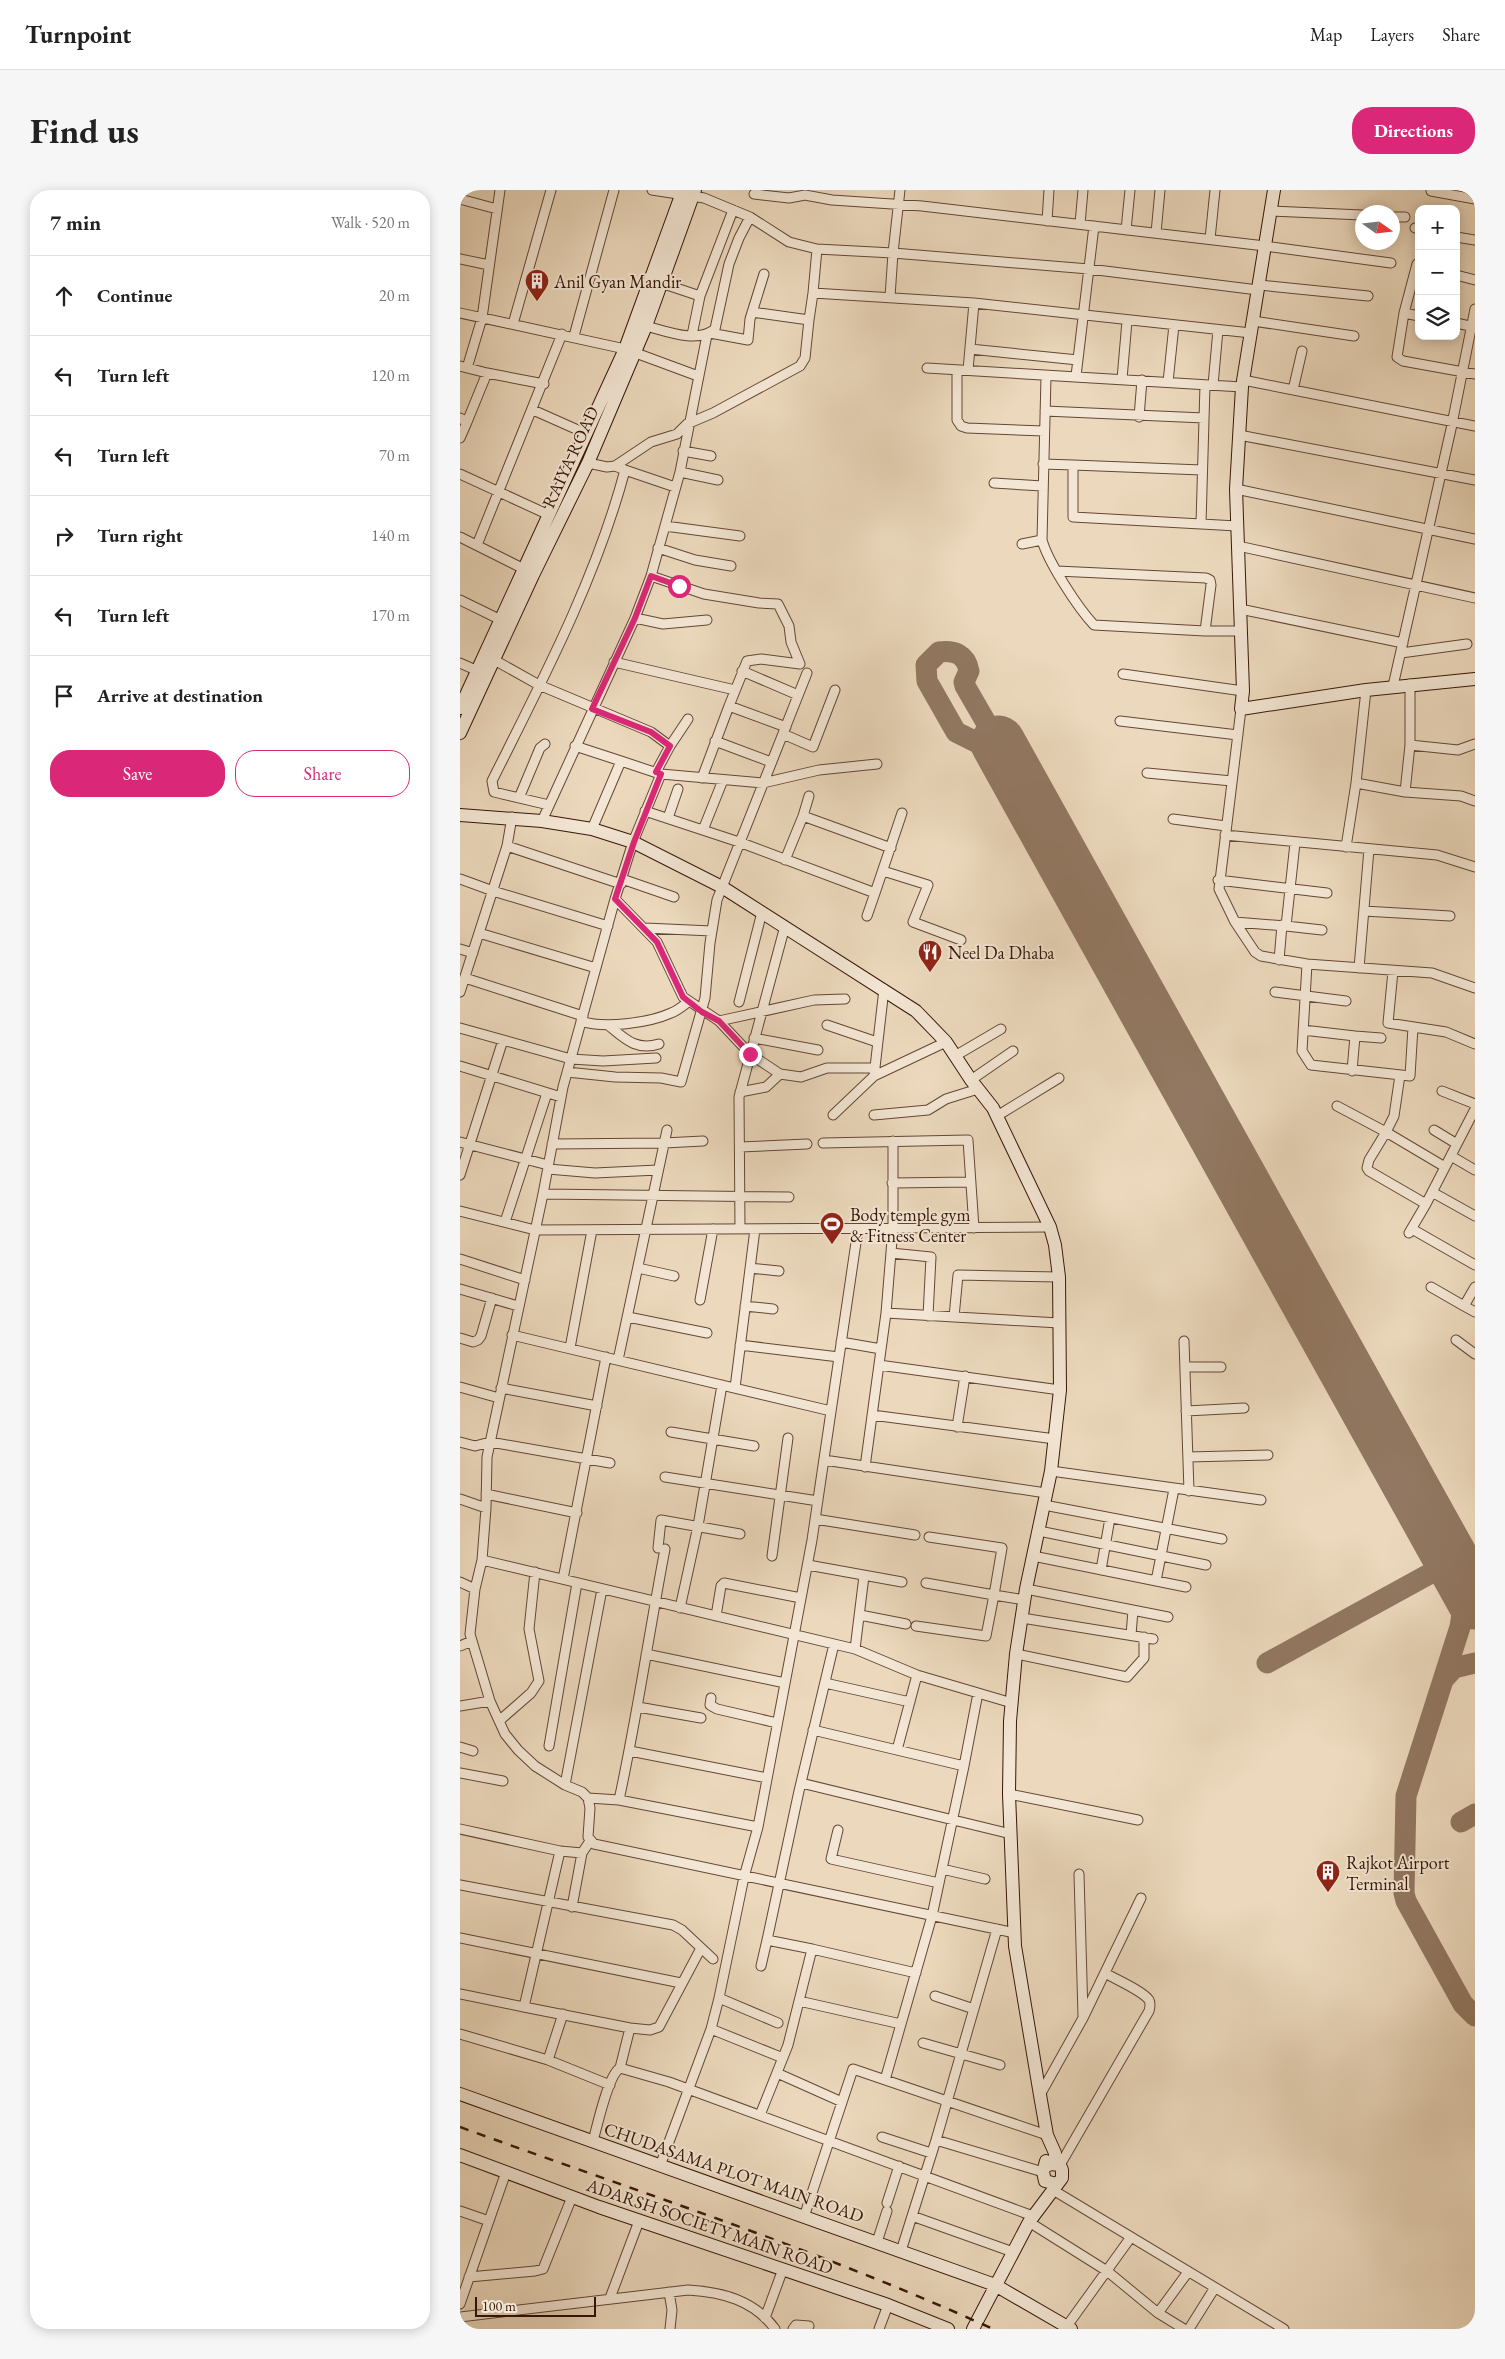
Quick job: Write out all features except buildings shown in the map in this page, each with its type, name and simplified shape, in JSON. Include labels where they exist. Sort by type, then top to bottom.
[{"type":"street","points":[[500,190],[482,318],[464,367],[544,384]]},
{"type":"street","points":[[512,324],[551,190]]},
{"type":"street","points":[[574,336],[614,190]]},
{"type":"street","points":[[652,190],[688,192],[750,217],[788,242],[817,249],[893,253],[1089,269],[1259,288],[1368,296]]},
{"type":"street","points":[[890,297],[900,190]]},
{"type":"street","points":[[1047,221],[1049,190]]},
{"type":"street","points":[[1080,224],[1084,190]]},
{"type":"street","points":[[1126,230],[1130,190]]},
{"type":"street","points":[[1156,233],[1160,190]]},
{"type":"street","points":[[1210,239],[1215,190]]},
{"type":"street","points":[[1274,190],[1243,384],[1236,489],[1243,691],[1226,831],[1218,880],[1221,896],[1235,922],[1255,952],[1260,956],[1307,964],[1432,973],[1475,987]]},
{"type":"street","points":[[1431,191],[1475,199]]},
{"type":"street","name":"RAIYA ROAD","points":[[460,733],[490,657],[501,620],[524,569],[587,434],[630,351],[646,326],[688,192]]},
{"type":"street","name":"RAIYA ROAD","points":[[460,708],[478,671],[490,657],[588,463],[688,192]]},
{"type":"street","points":[[754,194],[789,198],[805,195],[832,200],[1080,224],[1392,263]]},
{"type":"street","points":[[460,199],[497,209]]},
{"type":"street","points":[[692,335],[700,296],[732,210]]},
{"type":"street","points":[[1271,211],[1355,215]]},
{"type":"street","points":[[542,821],[635,618],[651,576],[680,472],[688,424],[708,334],[716,324],[729,264],[750,217]]},
{"type":"street","points":[[1400,217],[1405,217]]},
{"type":"street","points":[[1076,376],[1094,226]]},
{"type":"street","points":[[1460,238],[1475,240]]},
{"type":"street","points":[[588,463],[607,467],[615,466],[651,442],[677,434],[688,424],[800,366],[805,358],[817,249]]},
{"type":"street","points":[[460,259],[489,265]]},
{"type":"street","points":[[1415,272],[1404,313],[1397,357],[1403,362],[1475,374]]},
{"type":"street","points":[[646,326],[692,335],[708,334],[748,340],[752,312],[764,274]]},
{"type":"street","points":[[1460,276],[1475,280]]},
{"type":"street","points":[[661,283],[700,296]]},
{"type":"street","points":[[813,293],[974,303],[1218,330],[1252,327],[1354,336]]},
{"type":"street","points":[[968,370],[974,303]]},
{"type":"street","points":[[1393,686],[1473,326],[1475,308]]},
{"type":"street","points":[[752,312],[809,320]]},
{"type":"street","points":[[460,313],[574,336],[630,351],[698,376]]},
{"type":"street","points":[[1404,313],[1415,315]]},
{"type":"street","points":[[1122,379],[1127,320]]},
{"type":"street","points":[[1460,324],[1473,326]]},
{"type":"street","points":[[1168,382],[1174,325]]},
{"type":"street","points":[[1201,524],[1204,418],[1218,330]]},
{"type":"street","points":[[477,544],[544,384],[562,334]]},
{"type":"street","points":[[970,349],[1078,360]]},
{"type":"street","points":[[1293,390],[1302,351]]},
{"type":"street","points":[[927,368],[1046,377],[1076,376],[1209,385],[1243,384],[1293,390],[1475,426]]},
{"type":"street","points":[[957,370],[957,420],[961,426],[967,428],[1044,431]]},
{"type":"street","points":[[460,438],[464,420],[487,373]]},
{"type":"street","points":[[1046,377],[1042,540],[1044,549],[1057,571],[1094,625],[1241,631]]},
{"type":"street","points":[[1139,416],[1142,380]]},
{"type":"street","points":[[533,410],[587,434]]},
{"type":"street","points":[[1045,411],[1204,418]]},
{"type":"street","points":[[1240,435],[1475,480]]},
{"type":"street","points":[[683,451],[711,456]]},
{"type":"street","points":[[1043,464],[1202,470]]},
{"type":"street","points":[[1073,465],[1073,517],[1237,526]]},
{"type":"street","points":[[615,466],[675,487]]},
{"type":"street","points":[[549,805],[494,792],[492,782],[540,686],[584,586],[616,503],[625,470]]},
{"type":"street","points":[[680,472],[718,480]]},
{"type":"street","points":[[460,474],[549,515]]},
{"type":"street","points":[[994,484],[1042,486]]},
{"type":"street","points":[[1236,489],[1475,539]]},
{"type":"street","points":[[665,526],[740,536]]},
{"type":"street","points":[[460,537],[524,569]]},
{"type":"street","points":[[1022,544],[1042,540]]},
{"type":"street","points":[[1238,546],[1475,598]]},
{"type":"street","points":[[658,548],[694,560],[731,566]]},
{"type":"street","points":[[1057,571],[1206,578],[1210,580],[1211,586],[1206,631]]},
{"type":"street","points":[[651,576],[704,594],[759,603],[778,604],[781,606],[790,626],[791,642],[800,664],[750,659],[744,664],[702,778]]},
{"type":"street","points":[[460,600],[501,620]]},
{"type":"street","points":[[1240,609],[1402,648],[1467,644]]},
{"type":"street","points":[[635,618],[663,624],[707,620]]},
{"type":"street","points":[[490,657],[540,686],[651,732],[670,746]]},
{"type":"street","points":[[614,662],[735,690]]},
{"type":"street","points":[[460,663],[478,671]]},
{"type":"street","points":[[742,671],[798,695]]},
{"type":"street","points":[[568,1072],[681,1082],[705,998],[717,900],[807,673]]},
{"type":"street","points":[[1123,674],[1243,691]]},
{"type":"street","points":[[1241,709],[1393,686],[1475,679]]},
{"type":"street","points":[[1404,792],[1410,746],[1410,684]]},
{"type":"street","points":[[729,706],[784,730],[813,747],[835,690]]},
{"type":"street","points":[[1346,847],[1356,783],[1366,690]]},
{"type":"street","points":[[688,719],[670,746],[634,842],[615,899],[561,1098],[543,1194],[487,1457],[482,1560],[474,1588],[470,1634],[490,1702],[499,1721],[518,1750],[535,1766],[565,1786],[582,1792],[588,1798],[590,1808],[588,1837],[594,1844],[1015,1933]]},
{"type":"street","points":[[1120,721],[1238,735]]},
{"type":"street","points":[[715,741],[772,762]]},
{"type":"street","points":[[519,798],[540,748],[545,744]]},
{"type":"street","points":[[1410,746],[1458,750],[1475,744]]},
{"type":"street","points":[[575,746],[658,774],[763,783],[819,770],[876,764]]},
{"type":"street","points":[[592,829],[621,760]]},
{"type":"street","points":[[1147,773],[1232,781]]},
{"type":"street","points":[[703,830],[723,780]]},
{"type":"street","points":[[1356,783],[1404,792],[1461,796],[1475,801]]},
{"type":"street","points":[[668,818],[678,789]]},
{"type":"street","points":[[785,860],[809,796]]},
{"type":"street","points":[[645,811],[739,842],[875,893]]},
{"type":"street","points":[[867,916],[902,813]]},
{"type":"street","points":[[460,815],[476,818],[512,817],[542,821],[592,829],[634,842],[722,887],[916,1011],[946,1042],[997,1116],[1050,1227],[1055,1245],[1059,1278],[1060,1390],[1051,1471],[1025,1594],[1016,1654],[1012,1703],[1009,1794],[1015,1933],[1048,2137],[1051,2175]]},
{"type":"street","points":[[803,816],[891,848]]},
{"type":"street","points":[[460,992],[507,846],[512,817]]},
{"type":"street","points":[[1173,819],[1226,831],[1295,843],[1448,856],[1475,867]]},
{"type":"street","points":[[1279,960],[1295,843]]},
{"type":"street","points":[[507,846],[674,897]]},
{"type":"street","points":[[1359,968],[1369,849]]},
{"type":"street","points":[[883,871],[928,885],[913,922],[961,940]]},
{"type":"street","points":[[460,878],[493,891],[608,926]]},
{"type":"street","points":[[1218,880],[1327,893]]},
{"type":"street","points":[[615,899],[657,942],[683,997],[702,1012],[719,1021],[750,1054],[780,1074],[801,1077],[827,1068],[874,1072]]},
{"type":"street","points":[[1364,911],[1450,916]]},
{"type":"street","points":[[739,1002],[762,912]]},
{"type":"street","points":[[1235,922],[1322,930]]},
{"type":"street","points":[[740,1229],[740,1092],[785,926]]},
{"type":"street","points":[[645,928],[712,931]]},
{"type":"street","points":[[479,933],[596,968]]},
{"type":"street","points":[[460,949],[473,953]]},
{"type":"street","points":[[1307,964],[1302,1051],[1312,1065],[1352,1071],[1410,1076],[1413,1027]]},
{"type":"street","points":[[1393,971],[1388,1023],[1446,1032],[1475,1044]]},
{"type":"street","points":[[465,978],[582,1018],[592,1025],[608,1025],[656,1018],[672,1013],[688,1002]]},
{"type":"street","points":[[874,1072],[884,989]]},
{"type":"street","points":[[1275,992],[1346,1001]]},
{"type":"street","points":[[719,1021],[814,1000],[845,999]]},
{"type":"street","points":[[608,1025],[634,1044],[648,1047],[659,1044]]},
{"type":"street","points":[[827,1025],[877,1042]]},
{"type":"street","points":[[460,1028],[571,1059],[603,1062],[656,1058]]},
{"type":"street","points":[[955,1056],[1001,1029]]},
{"type":"street","points":[[1303,1030],[1381,1038]]},
{"type":"street","points":[[1352,1071],[1356,1036]]},
{"type":"street","points":[[754,1038],[818,1050]]},
{"type":"street","points":[[460,1176],[503,1040]]},
{"type":"street","points":[[833,1115],[874,1072],[946,1042]]},
{"type":"street","points":[[874,1116],[928,1110],[974,1085],[1013,1051]]},
{"type":"street","points":[[460,1066],[561,1098]]},
{"type":"street","points":[[740,1092],[766,1087],[780,1074]]},
{"type":"street","points":[[1400,1075],[1394,1116],[1369,1160],[1367,1168],[1426,1204]]},
{"type":"street","points":[[997,1116],[1059,1078]]},
{"type":"street","points":[[1442,1091],[1475,1104]]},
{"type":"street","points":[[504,1222],[547,1093]]},
{"type":"street","points":[[1337,1106],[1445,1167]]},
{"type":"street","points":[[1475,1109],[1471,1126],[1457,1144],[1410,1231],[1475,1265]]},
{"type":"street","points":[[618,1360],[667,1130]]},
{"type":"street","points":[[1434,1130],[1457,1144]]},
{"type":"street","points":[[823,1143],[968,1140],[974,1228]]},
{"type":"street","points":[[552,1144],[704,1141]]},
{"type":"street","points":[[865,1467],[886,1313],[893,1228],[893,1141]]},
{"type":"street","points":[[460,1142],[548,1167],[595,1173],[658,1170]]},
{"type":"street","points":[[740,1147],[807,1144]]},
{"type":"street","points":[[1451,1156],[1475,1170]]},
{"type":"street","points":[[892,1183],[971,1182]]},
{"type":"street","points":[[1432,1192],[1475,1216]]},
{"type":"street","points":[[543,1194],[789,1197]]},
{"type":"street","points":[[460,1211],[535,1230],[1050,1227]]},
{"type":"street","points":[[700,1300],[713,1229]]},
{"type":"street","points":[[735,1388],[755,1229]]},
{"type":"street","points":[[660,2166],[690,2090],[711,2029],[744,1877],[758,1827],[808,1565],[858,1229]]},
{"type":"street","points":[[570,1348],[592,1230]]},
{"type":"street","points":[[891,1254],[931,1257],[928,1316]]},
{"type":"street","points":[[460,1259],[525,1280]]},
{"type":"street","points":[[638,1268],[674,1276]]},
{"type":"street","points":[[750,1268],[779,1272]]},
{"type":"street","points":[[954,1318],[958,1275],[1059,1278]]},
{"type":"street","points":[[1431,1286],[1475,1312]]},
{"type":"street","points":[[1464,1306],[1475,1287]]},
{"type":"street","points":[[460,1289],[518,1306]]},
{"type":"street","points":[[460,1338],[473,1342],[478,1340],[481,1336],[492,1298]]},
{"type":"street","points":[[745,1306],[773,1309]]},
{"type":"street","points":[[886,1313],[1059,1324]]},
{"type":"street","points":[[628,1317],[707,1333]]},
{"type":"street","points":[[512,1334],[831,1411]]},
{"type":"street","points":[[1456,1340],[1475,1354]]},
{"type":"street","points":[[1184,1341],[1189,1491]]},
{"type":"street","points":[[841,1342],[881,1349]]},
{"type":"street","points":[[740,1345],[839,1357]]},
{"type":"street","points":[[563,1579],[606,1357]]},
{"type":"street","points":[[879,1365],[1060,1390]]},
{"type":"street","points":[[1185,1367],[1221,1367]]},
{"type":"street","points":[[957,1427],[965,1376]]},
{"type":"street","points":[[680,1608],[698,1526],[722,1385]]},
{"type":"street","points":[[460,1387],[499,1398]]},
{"type":"street","points":[[501,1388],[597,1406]]},
{"type":"street","points":[[1186,1412],[1244,1408]]},
{"type":"street","points":[[872,1416],[1056,1439]]},
{"type":"street","points":[[671,1432],[754,1446]]},
{"type":"street","points":[[772,1556],[788,1438]]},
{"type":"street","points":[[460,1442],[475,1446],[490,1442],[610,1463]]},
{"type":"street","points":[[1188,1457],[1268,1455]]},
{"type":"street","points":[[824,1460],[1045,1499],[1110,1518],[1222,1539]]},
{"type":"street","points":[[1051,1471],[1261,1500]]},
{"type":"street","points":[[665,1477],[818,1501]]},
{"type":"street","points":[[1156,1581],[1174,1489]]},
{"type":"street","points":[[486,1494],[577,1513]]},
{"type":"street","points":[[460,1499],[486,1508]]},
{"type":"street","points":[[1101,1570],[1110,1518]]},
{"type":"street","points":[[815,1519],[915,1535]]},
{"type":"street","points":[[619,1800],[638,1707],[655,1602],[662,1549],[661,1520],[740,1534]]},
{"type":"street","points":[[1039,1531],[1206,1565]]},
{"type":"street","points":[[916,1626],[986,1636],[1002,1548],[929,1537]]},
{"type":"street","points":[[1033,1556],[1186,1587]]},
{"type":"street","points":[[482,1560],[855,1649],[916,1675],[1012,1703]]},
{"type":"street","points":[[808,1565],[902,1582]]},
{"type":"street","points":[[499,1721],[531,1694],[540,1681],[528,1629],[535,1572]]},
{"type":"street","points":[[855,1649],[864,1576]]},
{"type":"street","points":[[460,1582],[474,1588]]},
{"type":"street","points":[[549,1746],[577,1583]]},
{"type":"street","points":[[716,1616],[721,1586],[724,1583],[801,1598]]},
{"type":"street","points":[[926,1583],[994,1594],[1025,1594],[1168,1617]]},
{"type":"street","points":[[565,1786],[602,1589]]},
{"type":"street","points":[[1130,1635],[1133,1610]]},
{"type":"street","points":[[860,1615],[906,1624]]},
{"type":"street","points":[[1016,1654],[1127,1677],[1144,1658],[1149,1638],[1022,1618]]},
{"type":"street","points":[[460,1646],[472,1641]]},
{"type":"street","points":[[761,1966],[834,1644]]},
{"type":"street","points":[[646,1654],[785,1683]]},
{"type":"street","points":[[897,1750],[916,1675]]},
{"type":"street","points":[[825,1683],[910,1702]]},
{"type":"street","points":[[886,2080],[940,1883],[978,1693]]},
{"type":"street","points":[[711,1698],[710,1705],[716,1709],[777,1723]]},
{"type":"street","points":[[460,1706],[490,1702]]},
{"type":"street","points":[[638,1707],[701,1718]]},
{"type":"street","points":[[813,1730],[964,1766]]},
{"type":"street","points":[[460,1748],[473,1750]]},
{"type":"street","points":[[630,1751],[767,1778]]},
{"type":"street","points":[[460,1773],[503,1781]]},
{"type":"street","points":[[801,1783],[953,1818],[1011,1834]]},
{"type":"street","points":[[1009,1794],[1138,1820]]},
{"type":"street","points":[[588,1798],[619,1800],[758,1827]]},
{"type":"street","points":[[460,1829],[560,1851],[582,1853]]},
{"type":"street","points":[[838,1830],[831,1859],[940,1883]]},
{"type":"street","points":[[572,1907],[582,1853],[590,1841]]},
{"type":"street","points":[[524,2007],[560,1851]]},
{"type":"street","points":[[942,1869],[985,1880]]},
{"type":"street","points":[[1079,1874],[1083,2018]]},
{"type":"street","points":[[460,1885],[673,1925],[682,1930],[713,1959]]},
{"type":"street","points":[[1040,2095],[1083,2018],[1141,1898]]},
{"type":"street","points":[[905,2252],[912,2216],[948,2100],[997,1929]]},
{"type":"street","points":[[460,1938],[681,1983]]},
{"type":"street","points":[[768,1940],[916,1973]]},
{"type":"street","points":[[460,1994],[630,2028],[650,2030],[659,2027],[701,1948]]},
{"type":"street","points":[[760,2115],[783,2058],[812,1949]]},
{"type":"street","points":[[972,2329],[1033,2216],[1051,2175],[1121,2062],[1149,2011],[1150,2004],[1148,1998],[1105,1973]]},
{"type":"street","points":[[935,1996],[974,2009]]},
{"type":"street","points":[[719,1998],[778,2023]]},
{"type":"street","points":[[799,2001],[902,2024]]},
{"type":"street","points":[[548,2060],[563,2014]]},
{"type":"street","points":[[593,2141],[610,2085],[616,2069],[620,2068],[630,2028]]},
{"type":"street","points":[[711,2029],[783,2058]]},
{"type":"street","points":[[460,2034],[548,2060],[610,2085]]},
{"type":"street","points":[[923,2043],[1000,2065]]},
{"type":"street","points":[[620,2068],[760,2115],[1033,2216],[1158,2312],[1184,2329]]},
{"type":"street","points":[[804,2216],[853,2069],[948,2100],[1048,2137]]},
{"type":"street","points":[[777,2073],[842,2102]]},
{"type":"street","name":"CHUDASAMA PLOT MAIN ROAD","points":[[460,2094],[995,2285],[1069,2327]]},
{"type":"street","points":[[882,2137],[931,2153]]},
{"type":"street","points":[[936,2140],[1051,2175],[1131,2238],[1284,2329]]},
{"type":"street","name":"ADARSH SOCIETY MAIN ROAD","points":[[460,2155],[639,2221],[888,2305],[948,2329]]},
{"type":"street","points":[[877,2242],[899,2166]]},
{"type":"street","points":[[460,2304],[506,2172]]},
{"type":"street","points":[[469,2277],[543,2269],[572,2197]]},
{"type":"street","points":[[460,2211],[489,2221]]},
{"type":"street","points":[[912,2216],[1013,2252]]},
{"type":"street","points":[[610,2298],[639,2221]]},
{"type":"street","points":[[1069,2327],[1131,2238]]},
{"type":"street","points":[[765,2318],[782,2270]]},
{"type":"street","points":[[1158,2312],[1188,2272]]},
{"type":"street","points":[[1189,2329],[1214,2289]]},
{"type":"street","points":[[460,2317],[688,2290],[715,2292],[747,2303],[776,2329]]},
{"type":"street","points":[[669,2292],[672,2310],[670,2329]]},
{"type":"street","points":[[879,2329],[888,2305]]},
{"type":"street","points":[[793,2329],[796,2325],[809,2326]]},
{"type":"taxiway","points":[[998,743],[965,686],[964,682],[969,671],[965,661],[958,654],[939,652],[926,665],[927,681],[956,732],[1006,757]]},
{"type":"taxiway","points":[[1267,1663],[1453,1561]]},
{"type":"taxiway","points":[[1461,1577],[1465,1596],[1460,1627],[1406,1796],[1404,1893],[1406,1901],[1463,2004],[1475,2016]]},
{"type":"taxiway","points":[[1444,1679],[1454,1668],[1475,1663]]},
{"type":"taxiway","points":[[1461,1822],[1475,1814]]},
{"type":"runway","points":[[998,743],[1475,1602]]},
{"type":"railway","points":[[460,2127],[862,2273],[993,2329]]},
{"type":"place","name":"Anil Gyan Mandir","points":[[537,302]]},
{"type":"place","name":"Neel Da Dhaba","points":[[930,973]]},
{"type":"place","name":"Body temple gym & Fitness Center","points":[[832,1245]]},
{"type":"place","name":"Rajkot Airport Terminal","points":[[1328,1893]]},
{"type":"route","points":[[679,586],[651,576],[635,618],[592,709],[651,732],[670,746],[656,772],[661,774],[645,811],[615,899],[657,942],[683,997],[702,1012],[719,1021],[750,1054]]}]
